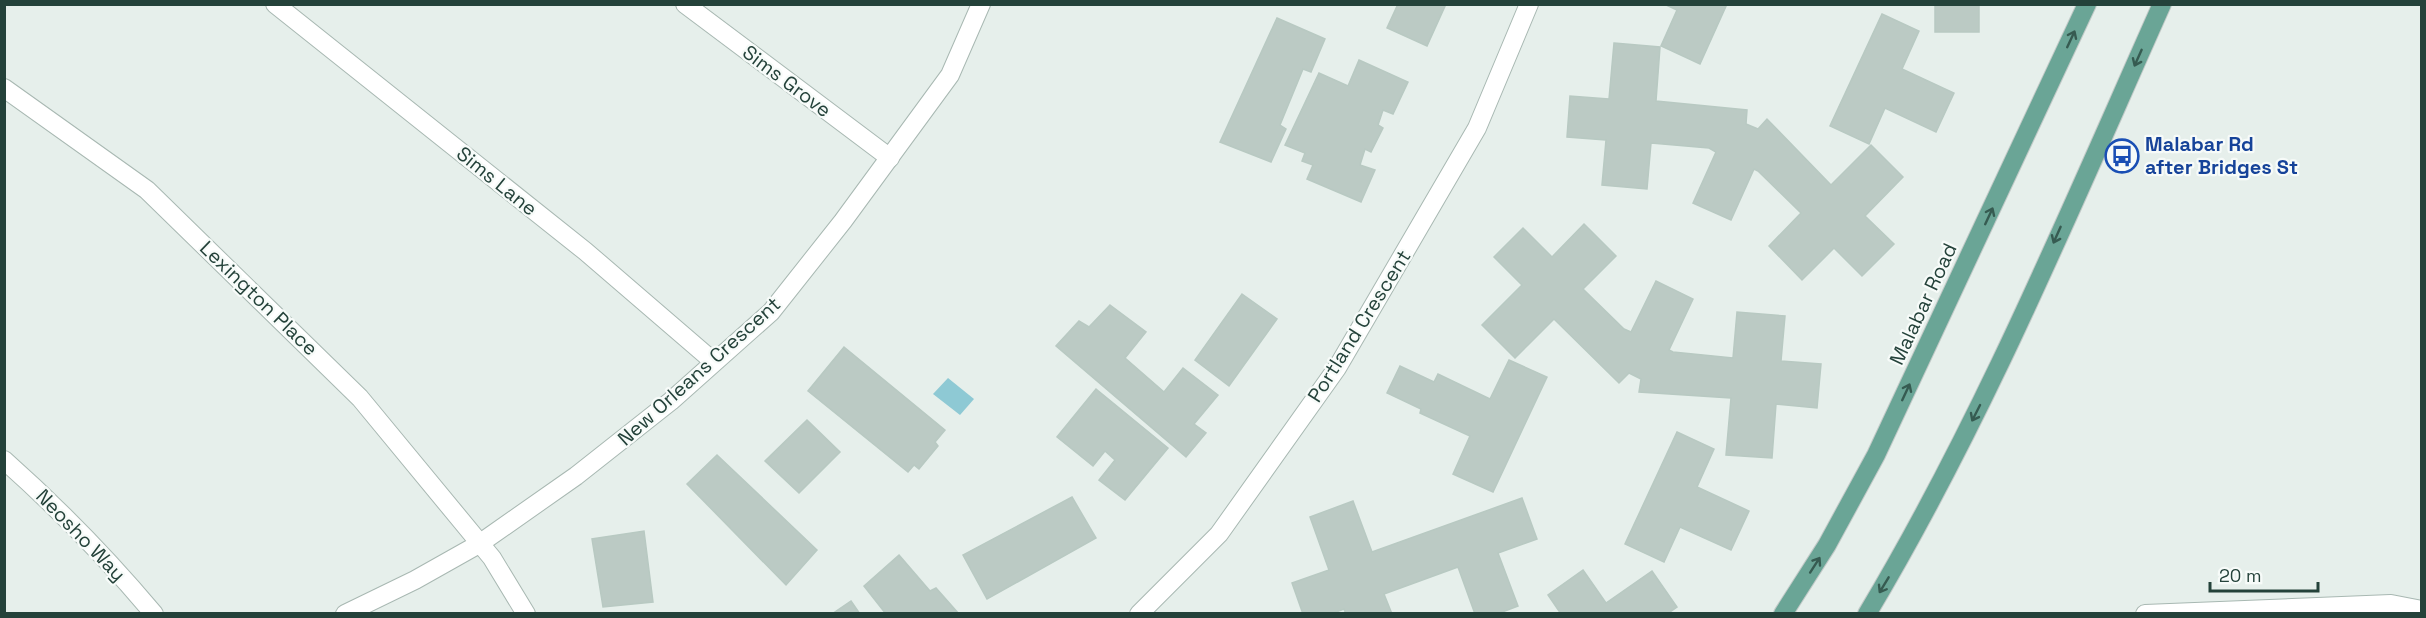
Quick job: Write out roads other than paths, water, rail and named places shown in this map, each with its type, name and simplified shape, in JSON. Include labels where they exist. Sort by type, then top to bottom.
[{"type":"main road","name":"Malabar Road","points":[[1783,614],[1827,545],[1876,455],[2087,4]]},
{"type":"main road","points":[[1867,614],[1917,530],[1980,404],[2162,4]]},
{"type":"street","name":"Sims Lane","points":[[275,4],[585,251],[714,362]]},
{"type":"street","name":"Sims Grove","points":[[685,4],[890,158]]},
{"type":"street","name":"New Orleans Crescent","points":[[345,614],[415,580],[479,544],[576,476],[671,401],[771,312],[890,158],[950,75],[981,4]]},
{"type":"street","name":"Portland Crescent","points":[[1139,614],[1219,534],[1337,368],[1478,128],[1529,4]]},
{"type":"street","name":"Lexington Place","points":[[4,88],[147,190],[360,398],[492,558],[526,614]]},
{"type":"street","name":"Neosho Way","points":[[4,460],[54,505],[113,565],[154,614]]},
{"type":"street","points":[[2145,614],[2391,604],[2421,610]]},
{"type":"water","points":[[948,378],[974,399],[960,415],[933,394]]},
{"type":"place","name":"Malabar Rd after Bridges St","points":[[2122,156]]}]
